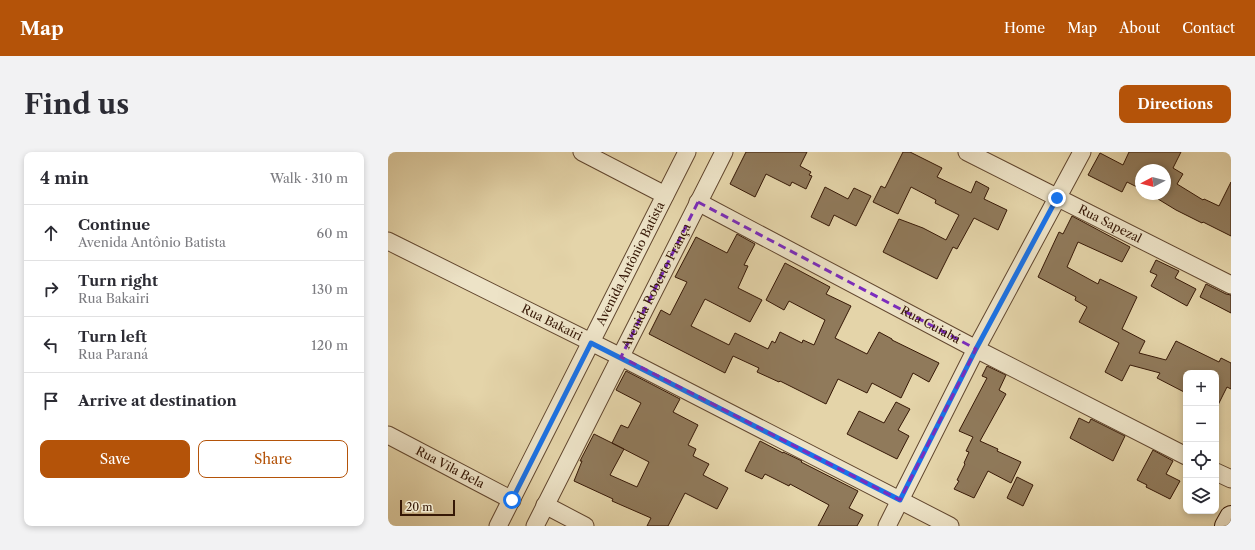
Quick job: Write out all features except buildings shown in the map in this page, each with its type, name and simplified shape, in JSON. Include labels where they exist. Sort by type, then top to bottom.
[{"type":"street","points":[[582,152],[665,195]]},
{"type":"street","name":"Avenida Antônio Batista","points":[[498,526],[687,152]]},
{"type":"street","name":"Avenida Roberto França","points":[[535,526],[724,152]]},
{"type":"street","name":"Rua Sapezal","points":[[967,152],[1231,285]]},
{"type":"street","points":[[887,526],[976,349],[1082,152]]},
{"type":"street","name":"Rua Cuiabá","points":[[698,202],[976,349],[1183,454]]},
{"type":"street","name":"Rua Bakairi","points":[[388,241],[621,357],[950,526]]},
{"type":"street","name":"Rua Vila Bela","points":[[388,435],[512,500]]},
{"type":"street","points":[[1219,473],[1231,479]]},
{"type":"street","points":[[545,505],[585,526]]},
{"type":"street","points":[[1226,526],[1231,517]]},
{"type":"highlighted area","points":[[698,202],[976,349],[900,500],[621,357]]},
{"type":"route","points":[[512,500],[591,343],[900,500],[976,349],[1057,198]]}]
